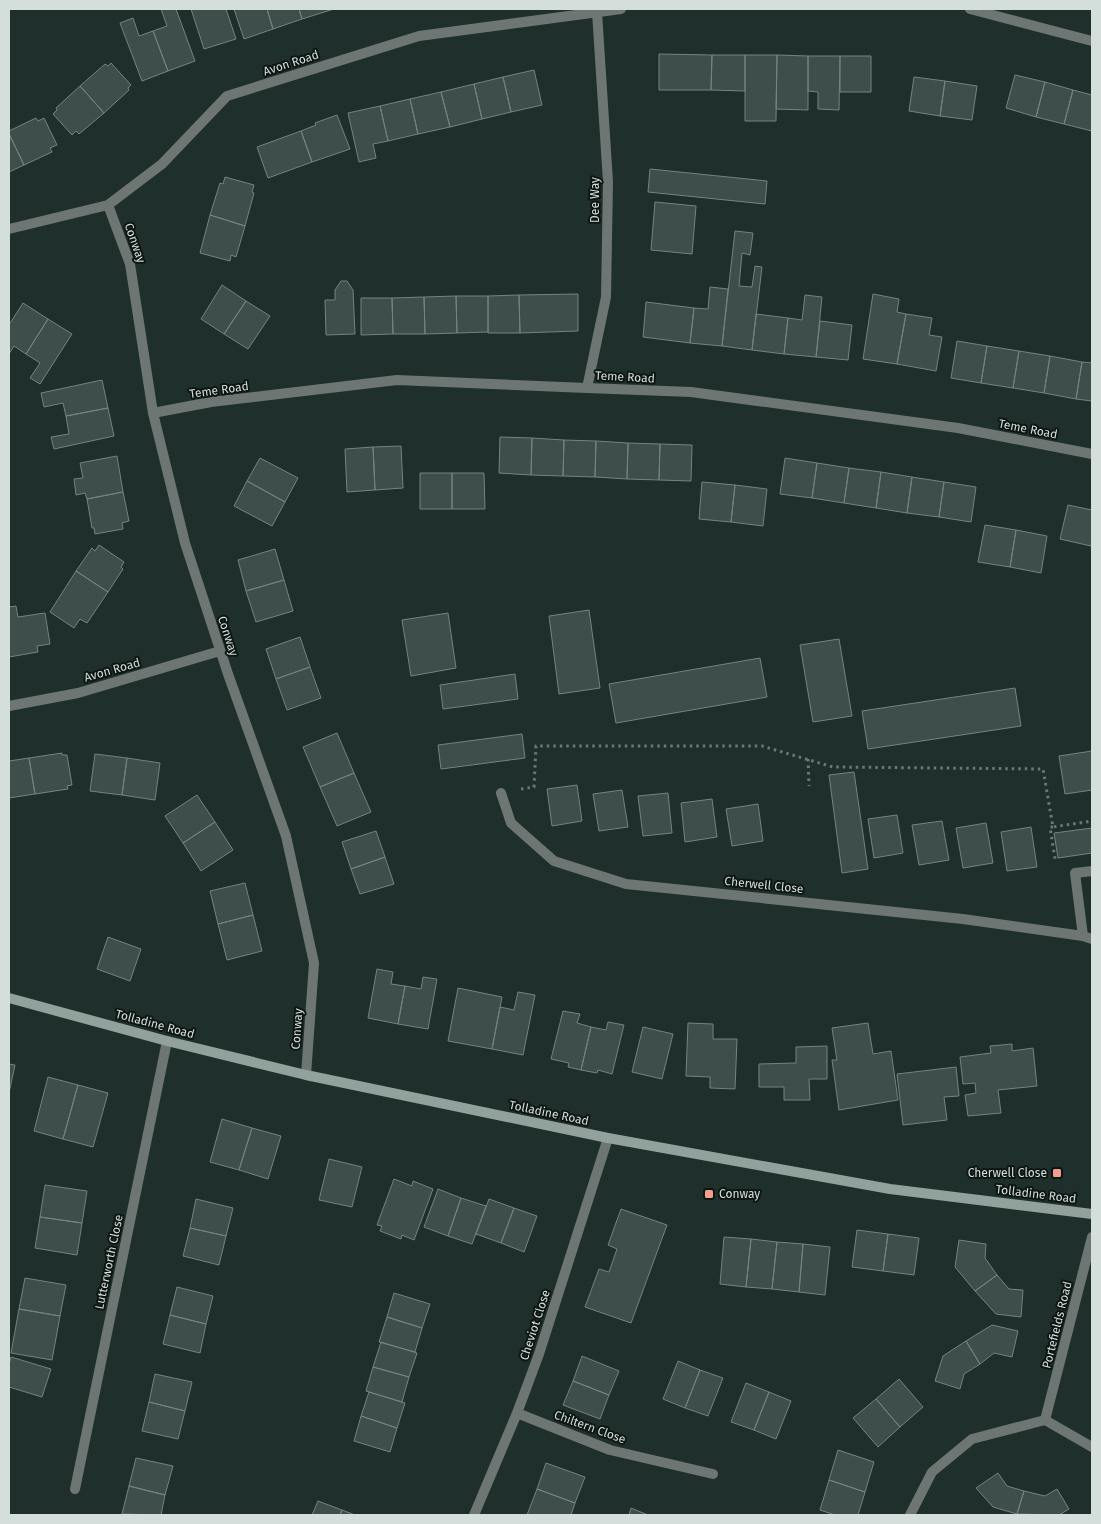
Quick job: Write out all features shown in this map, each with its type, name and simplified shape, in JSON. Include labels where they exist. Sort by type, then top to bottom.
[{"type":"main road","name":"Tolladine Road","points":[[9,998],[167,1041],[306,1074],[608,1138],[890,1189],[1092,1214]]},
{"type":"street","name":"Avon Road","points":[[9,228],[108,205],[162,164],[227,96],[419,36],[621,9]]},
{"type":"street","points":[[970,9],[1092,41]]},
{"type":"street","name":"Dee Way","points":[[587,388],[606,297],[608,182],[597,12]]},
{"type":"street","name":"Conway","points":[[108,205],[130,264],[154,413],[185,543],[220,651],[286,836],[314,963],[306,1074]]},
{"type":"street","name":"Teme Road","points":[[154,413],[211,402],[397,380],[691,392],[958,428],[1092,454]]},
{"type":"street","name":"Avon Road","points":[[9,706],[78,692],[220,651]]},
{"type":"street","name":"Cherwell Close","points":[[501,793],[511,823],[554,862],[626,884],[953,918],[1088,938]]},
{"type":"street","points":[[1088,938],[1075,873],[1092,871]]},
{"type":"street","name":"Lutterworth Close","points":[[75,1489],[167,1041]]},
{"type":"street","name":"Cheviot Close","points":[[474,1515],[517,1413],[539,1354],[608,1138]]},
{"type":"street","name":"Portefields Road","points":[[1045,1420],[1092,1237]]},
{"type":"street","name":"Chiltern Close","points":[[517,1413],[610,1450],[713,1474]]},
{"type":"street","points":[[910,1515],[932,1472],[972,1439],[1045,1420],[1092,1447]]},
{"type":"path","points":[[501,793],[534,787],[536,746],[762,746],[833,767],[1044,769],[1053,827]]},
{"type":"path","points":[[808,760],[809,786]]},
{"type":"path","points":[[1075,873],[1055,858],[1050,827],[1092,821]]},
{"type":"building","points":[[161,9],[176,9],[195,61],[168,71],[153,31],[167,26]]},
{"type":"building","points":[[191,9],[226,9],[236,39],[204,49]]},
{"type":"building","points":[[234,9],[267,9],[273,29],[244,39]]},
{"type":"building","points":[[267,9],[299,9],[302,19],[273,29]]},
{"type":"building","points":[[299,9],[334,9],[302,19]]},
{"type":"building","points":[[133,18],[139,36],[153,31],[168,71],[142,81],[120,23]]},
{"type":"building","points":[[659,54],[712,55],[711,90],[659,90]]},
{"type":"building","points":[[712,55],[745,55],[745,91],[711,90]]},
{"type":"building","points":[[745,55],[777,55],[776,121],[745,121]]},
{"type":"building","points":[[777,55],[808,56],[808,110],[776,109]]},
{"type":"building","points":[[808,56],[840,56],[839,110],[818,109],[818,92],[808,91]]},
{"type":"building","points":[[840,56],[871,56],[871,92],[840,92]]},
{"type":"building","points":[[111,63],[131,85],[128,88],[129,90],[104,113],[80,86],[105,64],[108,66]]},
{"type":"building","points":[[534,70],[542,105],[511,112],[503,77]]},
{"type":"building","points":[[1015,75],[1045,82],[1036,117],[1006,108]]},
{"type":"building","points":[[503,77],[511,112],[482,119],[474,84]]},
{"type":"building","points":[[914,77],[945,81],[940,116],[909,111]]},
{"type":"building","points":[[945,81],[977,86],[972,120],[940,116]]},
{"type":"building","points":[[1045,82],[1073,90],[1064,124],[1036,117]]},
{"type":"building","points":[[474,84],[482,119],[450,127],[441,92]]},
{"type":"building","points":[[80,86],[104,113],[79,134],[76,131],[72,135],[53,114],[57,110],[56,108]]},
{"type":"building","points":[[1073,90],[1092,95],[1092,131],[1064,124]]},
{"type":"building","points":[[441,92],[450,127],[418,134],[410,99]]},
{"type":"building","points":[[410,99],[418,134],[388,141],[380,106]]},
{"type":"building","points":[[380,106],[388,141],[373,144],[376,158],[359,162],[348,113]]},
{"type":"building","points":[[337,115],[350,149],[312,162],[301,131],[316,125],[315,123]]},
{"type":"building","points":[[36,118],[38,121],[44,118],[57,145],[50,148],[52,152],[24,165],[9,131]]},
{"type":"building","points":[[301,131],[312,162],[268,178],[257,147]]},
{"type":"building","points":[[9,134],[24,165],[9,172]]},
{"type":"building","points":[[650,169],[767,181],[765,204],[648,192]]},
{"type":"building","points":[[225,177],[254,185],[252,192],[254,193],[245,226],[210,215],[220,183],[223,184]]},
{"type":"building","points":[[655,202],[696,206],[692,254],[651,250]]},
{"type":"building","points":[[210,215],[245,226],[236,257],[231,255],[230,261],[200,253]]},
{"type":"building","points":[[735,231],[753,233],[750,255],[742,253],[739,286],[752,287],[755,266],[762,267],[752,350],[722,346]]},
{"type":"building","points":[[341,281],[347,281],[353,290],[355,334],[326,335],[325,300],[335,300],[335,290]]},
{"type":"building","points":[[222,285],[246,301],[224,334],[201,319]]},
{"type":"building","points":[[710,287],[728,289],[722,346],[690,343],[694,308],[708,309]]},
{"type":"building","points":[[578,294],[578,331],[520,333],[519,295]]},
{"type":"building","points":[[873,294],[899,299],[897,312],[906,314],[897,364],[863,359]]},
{"type":"building","points":[[519,295],[520,333],[488,333],[488,296]]},
{"type":"building","points":[[805,295],[822,297],[816,357],[784,354],[788,318],[802,320]]},
{"type":"building","points":[[456,296],[457,333],[425,334],[424,297]]},
{"type":"building","points":[[456,296],[488,296],[488,332],[457,333]]},
{"type":"building","points":[[424,297],[425,334],[393,334],[392,298]]},
{"type":"building","points":[[361,298],[392,298],[393,334],[361,335]]},
{"type":"building","points":[[246,301],[270,316],[248,349],[224,334]]},
{"type":"building","points":[[646,302],[694,308],[690,343],[643,337]]},
{"type":"building","points":[[23,303],[48,319],[26,354],[14,346],[9,354],[9,325]]},
{"type":"building","points":[[756,314],[788,318],[784,354],[752,350]]},
{"type":"building","points":[[906,314],[932,318],[929,335],[942,337],[936,371],[897,364]]},
{"type":"building","points":[[48,319],[72,334],[40,384],[30,378],[40,363],[26,354]]},
{"type":"building","points":[[820,321],[852,325],[848,360],[816,357]]},
{"type":"building","points":[[957,341],[987,346],[981,383],[951,378]]},
{"type":"building","points":[[987,346],[1019,351],[1013,388],[981,383]]},
{"type":"building","points":[[1019,351],[1050,356],[1044,393],[1013,388]]},
{"type":"building","points":[[1050,356],[1082,362],[1076,399],[1044,393]]},
{"type":"building","points":[[1082,362],[1092,363],[1092,401],[1076,399]]},
{"type":"building","points":[[102,380],[108,408],[66,416],[63,403],[44,407],[41,393]]},
{"type":"building","points":[[108,408],[114,436],[54,449],[51,437],[69,434],[66,416]]},
{"type":"building","points":[[500,437],[532,438],[531,475],[499,473]]},
{"type":"building","points":[[532,438],[564,440],[563,476],[531,475]]},
{"type":"building","points":[[564,440],[596,441],[595,477],[563,476]]},
{"type":"building","points":[[596,441],[628,443],[627,479],[595,477]]},
{"type":"building","points":[[628,443],[660,444],[659,480],[627,479]]},
{"type":"building","points":[[660,444],[692,445],[691,481],[659,480]]},
{"type":"building","points":[[401,446],[403,488],[375,490],[373,447]]},
{"type":"building","points":[[373,447],[375,490],[347,492],[345,449]]},
{"type":"building","points":[[117,456],[123,492],[87,499],[85,493],[76,495],[74,479],[83,478],[80,463]]},
{"type":"building","points":[[260,458],[298,478],[285,502],[247,481]]},
{"type":"building","points":[[785,458],[817,463],[812,498],[780,494]]},
{"type":"building","points":[[817,463],[849,468],[844,503],[812,498]]},
{"type":"building","points":[[849,468],[881,472],[876,508],[844,503]]},
{"type":"building","points":[[881,472],[912,477],[907,513],[876,508]]},
{"type":"building","points":[[420,473],[452,473],[452,509],[420,509]]},
{"type":"building","points":[[452,473],[484,473],[485,509],[452,509]]},
{"type":"building","points":[[912,477],[944,482],[939,517],[907,513]]},
{"type":"building","points":[[247,481],[285,502],[272,526],[234,506]]},
{"type":"building","points":[[702,482],[735,485],[731,522],[699,519]]},
{"type":"building","points":[[944,482],[976,487],[971,522],[939,517]]},
{"type":"building","points":[[735,485],[767,489],[763,526],[731,522]]},
{"type":"building","points":[[123,492],[129,521],[122,523],[123,529],[95,534],[94,528],[92,528],[87,499]]},
{"type":"building","points":[[1068,505],[1092,510],[1091,546],[1060,539]]},
{"type":"building","points":[[985,525],[1016,530],[1010,567],[978,562]]},
{"type":"building","points":[[1016,530],[1047,536],[1041,573],[1010,567]]},
{"type":"building","points":[[99,545],[124,562],[121,567],[123,569],[108,592],[76,571],[92,548],[95,551]]},
{"type":"building","points":[[275,549],[284,580],[246,591],[238,560]]},
{"type":"building","points":[[76,571],[108,592],[87,623],[80,619],[74,628],[50,612]]},
{"type":"building","points":[[284,580],[293,611],[256,622],[246,591]]},
{"type":"building","points":[[16,606],[18,617],[45,613],[50,644],[37,646],[38,652],[9,657],[9,607]]},
{"type":"building","points":[[589,610],[600,688],[559,694],[549,616]]},
{"type":"building","points":[[448,613],[456,668],[411,676],[402,620]]},
{"type":"building","points":[[300,637],[310,667],[276,679],[266,649]]},
{"type":"building","points":[[839,639],[852,716],[813,722],[800,645]]},
{"type":"building","points":[[760,658],[767,697],[616,723],[609,684]]},
{"type":"building","points":[[310,667],[321,698],[287,710],[276,679]]},
{"type":"building","points":[[515,674],[518,699],[443,709],[440,685]]},
{"type":"building","points":[[1015,688],[1021,726],[868,749],[862,711]]},
{"type":"building","points":[[337,733],[354,773],[320,787],[303,747]]},
{"type":"building","points":[[522,734],[525,758],[441,769],[438,745]]},
{"type":"building","points":[[1092,751],[1092,790],[1065,794],[1059,756]]},
{"type":"building","points":[[62,753],[62,755],[67,755],[72,785],[67,786],[68,789],[35,794],[29,758]]},
{"type":"building","points":[[95,754],[127,758],[122,795],[90,791]]},
{"type":"building","points":[[29,758],[35,794],[9,798],[9,761]]},
{"type":"building","points":[[127,758],[160,763],[155,800],[122,795]]},
{"type":"building","points":[[854,772],[868,869],[842,873],[829,775]]},
{"type":"building","points":[[354,773],[371,812],[337,826],[320,787]]},
{"type":"building","points":[[577,785],[582,821],[552,826],[547,789]]},
{"type":"building","points":[[622,790],[628,827],[599,831],[593,794]]},
{"type":"building","points":[[668,793],[672,833],[643,836],[638,796]]},
{"type":"building","points":[[197,795],[215,822],[183,843],[165,816]]},
{"type":"building","points":[[712,799],[717,837],[685,842],[681,803]]},
{"type":"building","points":[[758,804],[763,841],[732,846],[726,809]]},
{"type":"building","points":[[897,815],[903,853],[874,858],[868,819]]},
{"type":"building","points":[[942,821],[949,860],[919,865],[912,825]]},
{"type":"building","points":[[215,822],[233,850],[201,871],[183,843]]},
{"type":"building","points":[[986,823],[993,863],[963,868],[956,828]]},
{"type":"building","points":[[1031,827],[1037,867],[1007,871],[1001,832]]},
{"type":"building","points":[[1092,828],[1092,853],[1058,858],[1054,833]]},
{"type":"building","points":[[376,831],[385,857],[351,869],[342,842]]},
{"type":"building","points":[[385,857],[394,884],[360,894],[351,869]]},
{"type":"building","points":[[245,883],[253,915],[218,924],[210,891]]},
{"type":"building","points":[[253,915],[262,951],[227,960],[218,924]]},
{"type":"building","points":[[108,937],[141,949],[130,981],[97,969]]},
{"type":"building","points":[[377,969],[393,972],[391,984],[405,986],[398,1024],[368,1018]]},
{"type":"building","points":[[423,977],[437,979],[428,1029],[398,1024],[405,986],[421,989]]},
{"type":"building","points":[[458,988],[502,997],[492,1049],[448,1041]]},
{"type":"building","points":[[518,992],[535,995],[523,1055],[492,1049],[500,1007],[514,1010]]},
{"type":"building","points":[[563,1011],[580,1014],[577,1023],[591,1027],[581,1070],[568,1067],[569,1063],[551,1059]]},
{"type":"building","points":[[608,1022],[624,1025],[612,1074],[598,1070],[597,1073],[581,1070],[591,1027],[606,1030]]},
{"type":"building","points":[[688,1023],[713,1024],[713,1039],[737,1039],[735,1089],[710,1088],[710,1077],[686,1076]]},
{"type":"building","points":[[868,1023],[873,1054],[891,1051],[898,1100],[839,1110],[832,1060],[837,1060],[832,1028]]},
{"type":"building","points":[[643,1027],[673,1034],[662,1079],[632,1072]]},
{"type":"building","points":[[1012,1044],[1012,1051],[1033,1048],[1037,1086],[998,1090],[1001,1113],[968,1116],[965,1095],[976,1093],[975,1083],[963,1084],[960,1057],[991,1053],[990,1046]]},
{"type":"building","points":[[827,1046],[827,1079],[809,1079],[810,1100],[784,1100],[784,1087],[759,1087],[759,1064],[796,1063],[796,1047]]},
{"type":"building","points":[[9,1064],[15,1065],[9,1093]]},
{"type":"building","points":[[956,1067],[959,1096],[944,1097],[947,1120],[903,1125],[897,1074]]},
{"type":"building","points":[[48,1077],[78,1085],[63,1139],[34,1131]]},
{"type":"building","points":[[78,1085],[108,1093],[93,1147],[63,1139]]},
{"type":"building","points":[[222,1119],[252,1128],[239,1170],[210,1162]]},
{"type":"building","points":[[252,1128],[281,1136],[268,1179],[239,1170]]},
{"type":"building","points":[[329,1159],[362,1167],[352,1207],[319,1200]]},
{"type":"building","points":[[394,1179],[412,1186],[413,1181],[433,1189],[414,1240],[402,1235],[401,1239],[380,1231],[382,1226],[377,1225]]},
{"type":"building","points":[[45,1185],[87,1191],[82,1223],[40,1217]]},
{"type":"building","points":[[438,1189],[461,1198],[448,1236],[424,1227]]},
{"type":"building","points":[[461,1198],[486,1206],[472,1244],[448,1236]]},
{"type":"building","points":[[196,1199],[233,1208],[226,1236],[190,1228]]},
{"type":"building","points":[[489,1199],[514,1208],[501,1243],[476,1234]]},
{"type":"building","points":[[514,1208],[537,1216],[524,1252],[501,1243]]},
{"type":"building","points":[[621,1209],[667,1225],[631,1323],[585,1307],[599,1269],[609,1272],[617,1249],[608,1245]]},
{"type":"building","points":[[40,1217],[82,1223],[77,1255],[35,1248]]},
{"type":"building","points":[[190,1228],[226,1236],[219,1265],[183,1256]]},
{"type":"building","points":[[857,1230],[888,1234],[883,1271],[852,1267]]},
{"type":"building","points":[[888,1234],[919,1238],[914,1275],[883,1271]]},
{"type":"building","points":[[724,1237],[751,1239],[746,1287],[720,1284]]},
{"type":"building","points":[[751,1239],[777,1242],[772,1289],[746,1287]]},
{"type":"building","points":[[959,1240],[986,1244],[985,1258],[997,1275],[975,1291],[955,1267]]},
{"type":"building","points":[[777,1242],[803,1244],[799,1292],[772,1289]]},
{"type":"building","points":[[803,1244],[830,1247],[825,1295],[799,1292]]},
{"type":"building","points":[[997,1275],[1009,1289],[1023,1290],[1021,1317],[996,1314],[975,1291]]},
{"type":"building","points":[[25,1278],[66,1285],[60,1316],[19,1309]]},
{"type":"building","points":[[177,1287],[213,1296],[206,1324],[170,1315]]},
{"type":"building","points":[[394,1293],[430,1304],[422,1328],[387,1317]]},
{"type":"building","points":[[19,1309],[60,1316],[52,1360],[11,1353]]},
{"type":"building","points":[[170,1315],[206,1324],[200,1353],[163,1344]]},
{"type":"building","points":[[387,1317],[422,1328],[415,1352],[379,1342]]},
{"type":"building","points":[[992,1325],[1018,1331],[1012,1357],[994,1353],[980,1364],[966,1341]]},
{"type":"building","points":[[966,1341],[980,1364],[964,1374],[960,1389],[935,1381],[943,1356]]},
{"type":"building","points":[[381,1342],[417,1353],[409,1377],[373,1367]]},
{"type":"building","points":[[582,1356],[619,1371],[609,1395],[573,1381]]},
{"type":"building","points":[[11,1357],[51,1369],[42,1397],[9,1387]]},
{"type":"building","points":[[678,1361],[700,1370],[685,1408],[663,1399]]},
{"type":"building","points":[[373,1367],[409,1377],[402,1402],[366,1391]]},
{"type":"building","points":[[700,1370],[723,1378],[708,1416],[685,1408]]},
{"type":"building","points":[[155,1374],[192,1382],[185,1411],[149,1402]]},
{"type":"building","points":[[899,1379],[923,1407],[900,1427],[876,1399]]},
{"type":"building","points":[[573,1381],[609,1395],[600,1419],[563,1405]]},
{"type":"building","points":[[746,1383],[769,1392],[754,1430],[731,1422]]},
{"type":"building","points":[[369,1392],[405,1403],[397,1428],[361,1416]]},
{"type":"building","points":[[769,1392],[791,1401],[776,1439],[754,1430]]},
{"type":"building","points":[[876,1399],[900,1427],[878,1447],[853,1418]]},
{"type":"building","points":[[149,1402],[185,1411],[178,1439],[142,1431]]},
{"type":"building","points":[[361,1416],[397,1428],[390,1452],[354,1441]]},
{"type":"building","points":[[838,1450],[874,1462],[865,1492],[829,1480]]},
{"type":"building","points":[[136,1458],[173,1466],[165,1495],[129,1486]]},
{"type":"building","points":[[546,1463],[585,1477],[575,1503],[537,1489]]},
{"type":"building","points":[[998,1473],[1007,1486],[1024,1491],[1017,1514],[993,1507],[976,1488]]},
{"type":"building","points":[[829,1480],[865,1492],[858,1515],[835,1515],[820,1510]]},
{"type":"building","points":[[129,1486],[165,1495],[161,1515],[122,1514]]},
{"type":"building","points":[[537,1489],[575,1503],[571,1515],[527,1515]]},
{"type":"building","points":[[1057,1489],[1069,1509],[1059,1515],[1017,1514],[1024,1491],[1045,1496]]},
{"type":"building","points":[[318,1501],[342,1510],[340,1515],[312,1515]]},
{"type":"building","points":[[631,1508],[648,1515],[629,1515]]},
{"type":"building","points":[[342,1510],[355,1515],[340,1515]]},
{"type":"place","name":"Cherwell Close","points":[[1057,1173]]},
{"type":"place","name":"Conway","points":[[709,1194]]}]
